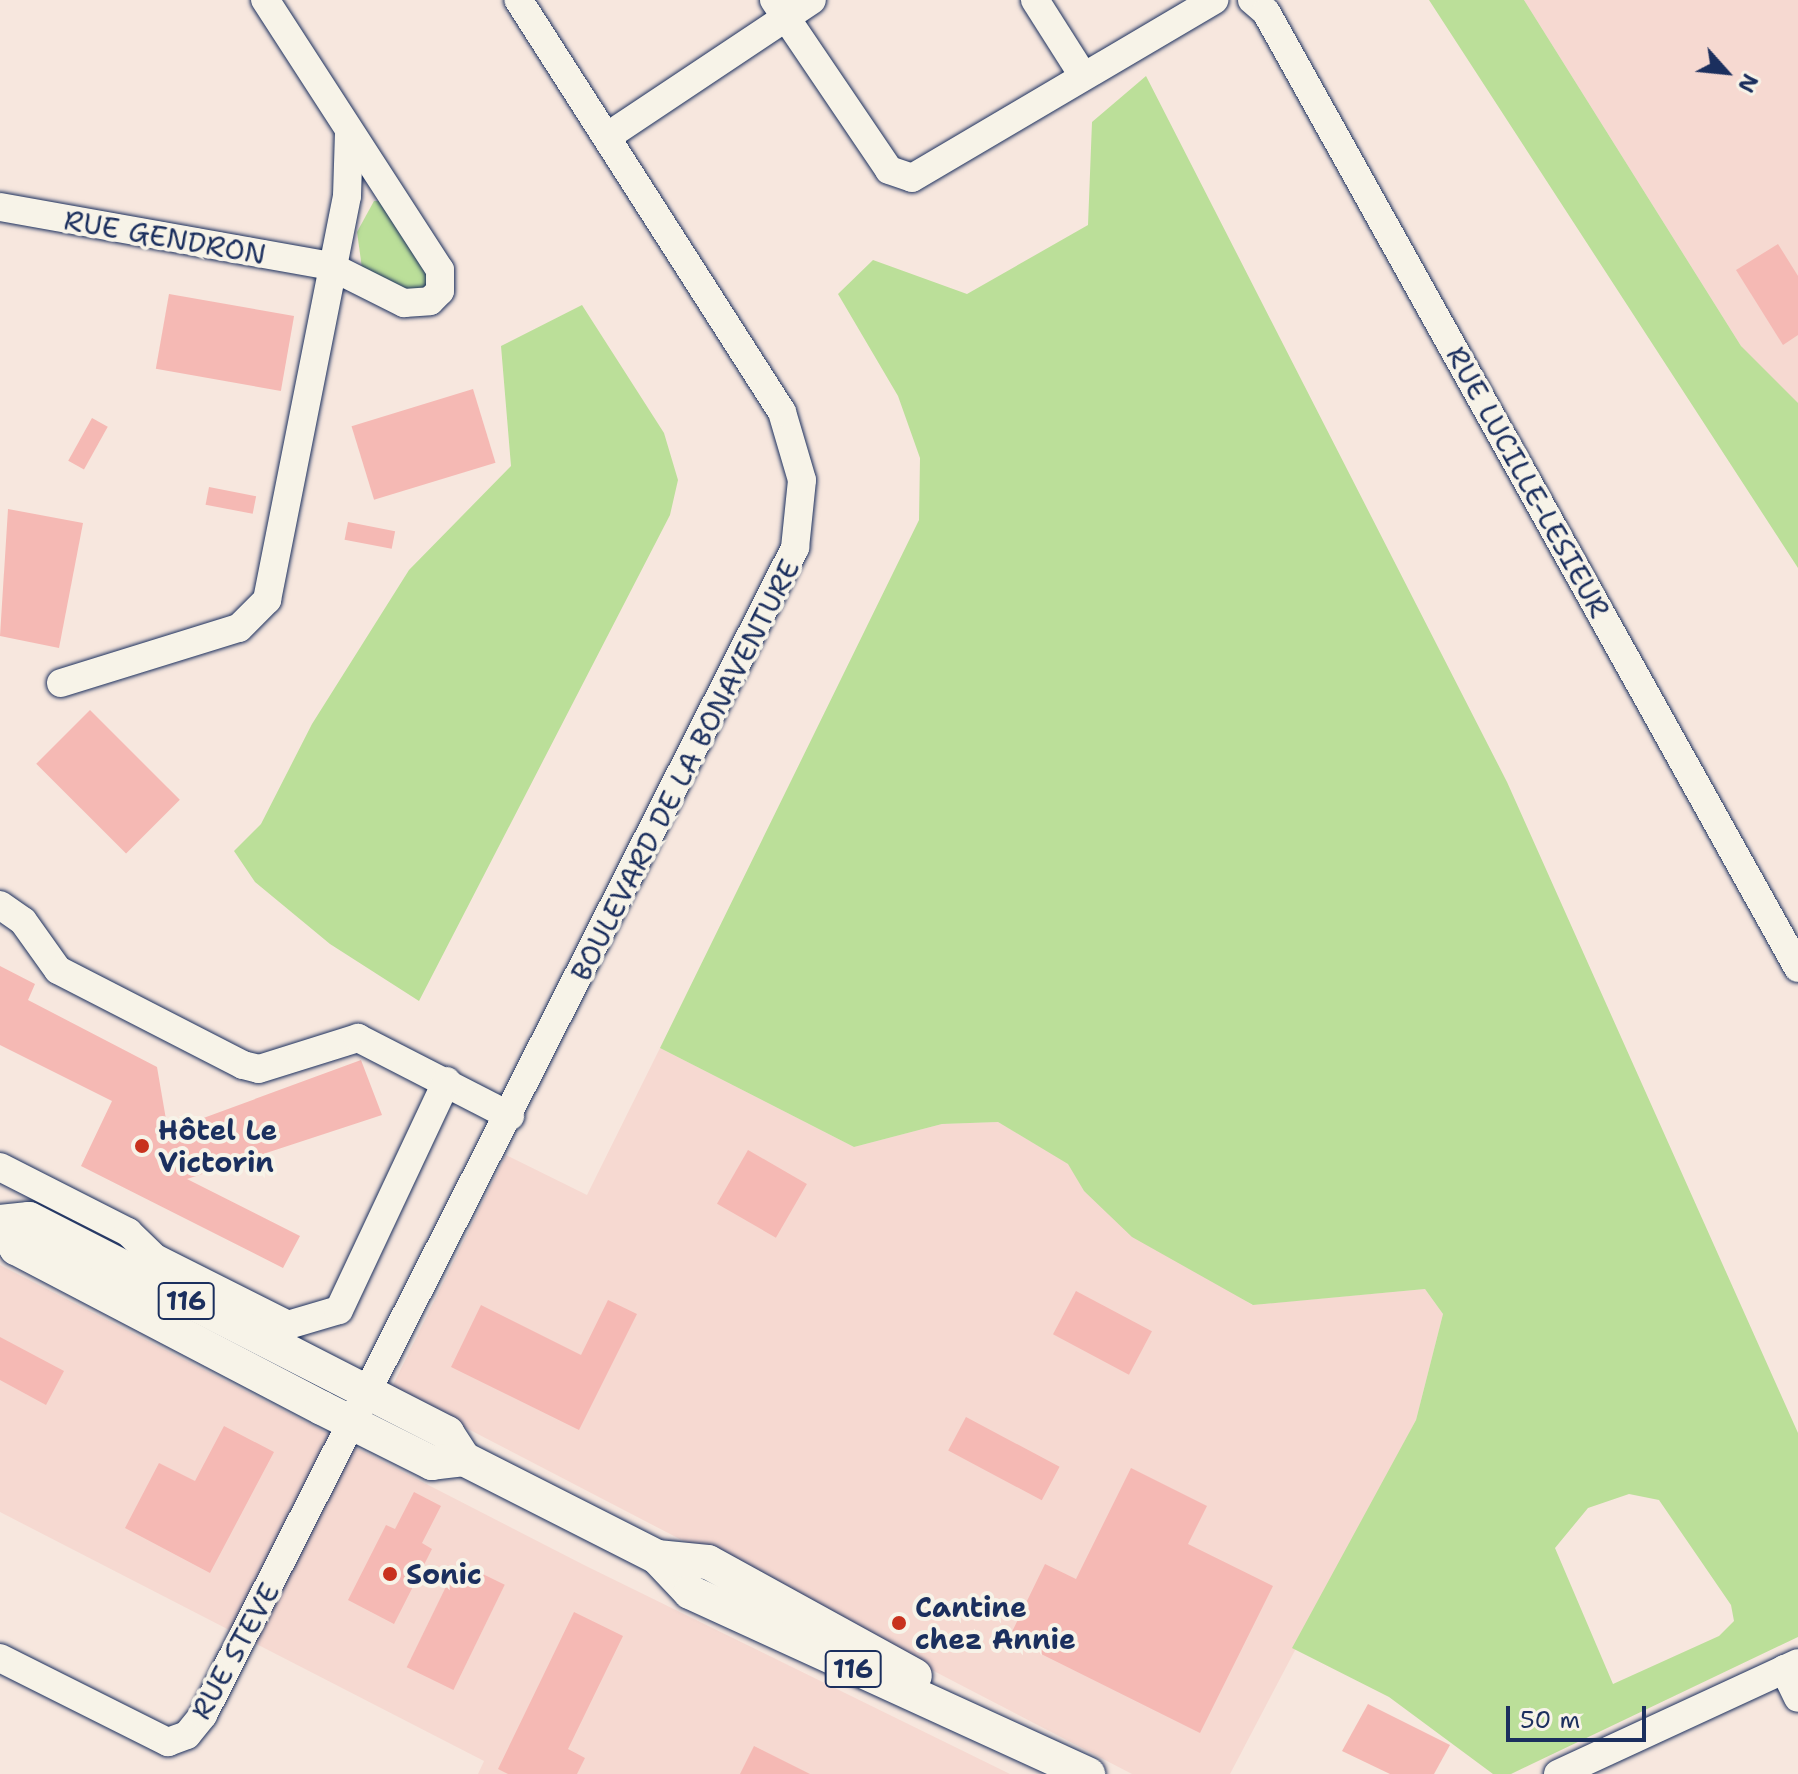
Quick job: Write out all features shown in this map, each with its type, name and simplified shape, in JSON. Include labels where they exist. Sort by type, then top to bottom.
[{"type":"main road","name":"116","points":[[0,1222],[29,1219],[362,1410],[447,1433],[464,1459],[657,1557],[708,1562],[1074,1767]]},
{"type":"street","points":[[61,683],[239,628],[267,600],[330,266],[347,196],[349,132],[265,0]]},
{"type":"street","name":"BOULEVARD DE LA BONAVENTURE","points":[[362,1410],[781,586],[803,511],[798,447],[782,412],[519,0]]},
{"type":"street","points":[[608,136],[779,9],[812,0]]},
{"type":"street","points":[[1035,0],[1082,74]]},
{"type":"street","points":[[779,9],[899,176],[912,178],[1082,74],[1214,0]]},
{"type":"street","name":"RUE LUCILLE-LESIEUR","points":[[1252,0],[1266,12],[1798,968]]},
{"type":"street","name":"RUE GENDRON","points":[[0,207],[330,266],[404,303],[418,305],[440,291],[440,270],[349,132]]},
{"type":"street","points":[[0,905],[23,921],[58,970],[243,1065],[259,1069],[358,1038],[510,1116]]},
{"type":"street","points":[[0,1167],[128,1232],[155,1258],[288,1325],[339,1310],[447,1081]]},
{"type":"street","name":"RUE STEVE","points":[[0,1658],[151,1736],[168,1742],[187,1735],[362,1410]]},
{"type":"street","points":[[1558,1774],[1791,1666],[1798,1698]]},
{"type":"shaded area","points":[[1524,0],[1798,0],[1798,438],[1741,346]]},
{"type":"shaded area","points":[[660,1048],[854,1147],[942,1124],[998,1122],[1069,1164],[1084,1191],[1252,1305],[1425,1289],[1443,1314],[1416,1420],[1230,1774],[1132,1774],[391,1389],[506,1155],[587,1195]]},
{"type":"shaded area","points":[[0,1265],[584,1565],[1010,1774],[478,1774],[484,1761],[0,1512]]},
{"type":"green space","points":[[1429,0],[1524,0],[1741,346],[1798,403],[1798,568]]},
{"type":"green space","points":[[1146,76],[1507,782],[1798,1433],[1798,1637],[1511,1774],[1493,1774],[1389,1697],[1292,1648],[1416,1420],[1443,1314],[1425,1289],[1253,1305],[1132,1237],[1084,1191],[1068,1164],[998,1122],[942,1124],[854,1147],[660,1048],[919,520],[920,458],[898,396],[838,294],[873,260],[967,294],[1088,225],[1092,122]],"holes":[[[1629,1494],[1659,1500],[1731,1605],[1734,1621],[1719,1636],[1613,1684],[1555,1548],[1588,1508]]]},
{"type":"green space","points":[[374,201],[383,201],[435,282],[414,297],[362,268],[357,232]]},
{"type":"green space","points":[[582,305],[664,433],[678,480],[670,515],[419,1001],[330,944],[255,882],[234,851],[261,824],[312,724],[409,570],[511,466],[501,346]]},
{"type":"building","points":[[1778,244],[1798,276],[1798,335],[1783,345],[1736,270]]},
{"type":"building","points":[[169,294],[294,316],[281,391],[156,369]]},
{"type":"building","points":[[473,389],[496,463],[374,500],[352,426]]},
{"type":"building","points":[[92,418],[108,427],[84,470],[68,461]]},
{"type":"building","points":[[209,487],[256,496],[253,514],[206,505]]},
{"type":"building","points":[[8,509],[83,523],[59,648],[0,636]]},
{"type":"building","points":[[348,522],[395,531],[392,549],[345,540]]},
{"type":"building","points":[[90,710],[180,800],[126,854],[36,764]]},
{"type":"building","name":"Hôtel Le Victorin","points":[[0,966],[35,984],[28,1000],[157,1067],[168,1131],[361,1060],[382,1115],[187,1179],[300,1236],[283,1268],[81,1166],[112,1101],[0,1045]]},
{"type":"building","points":[[748,1150],[807,1184],[776,1238],[717,1204]]},
{"type":"building","points":[[1076,1291],[1152,1331],[1129,1375],[1053,1334]]},
{"type":"building","points":[[608,1300],[637,1314],[579,1430],[451,1367],[481,1305],[581,1355]]},
{"type":"building","points":[[0,1337],[64,1371],[46,1405],[0,1380]]},
{"type":"building","points":[[966,1417],[1060,1467],[1042,1500],[948,1451]]},
{"type":"building","points":[[224,1426],[274,1452],[210,1573],[125,1528],[159,1463],[195,1481]]},
{"type":"building","points":[[1131,1468],[1207,1506],[1188,1544],[1273,1586],[1200,1733],[1009,1638],[1045,1564],[1076,1579]]},
{"type":"building","name":"Sonic","points":[[414,1492],[441,1506],[422,1543],[432,1549],[394,1624],[348,1600],[386,1525],[395,1529]]},
{"type":"building","points":[[458,1562],[505,1585],[453,1690],[407,1667]]},
{"type":"building","points":[[574,1612],[623,1636],[568,1749],[585,1758],[577,1774],[508,1774],[498,1769]]},
{"type":"building","points":[[1368,1704],[1450,1745],[1434,1774],[1390,1774],[1342,1751]]},
{"type":"building","points":[[754,1746],[810,1774],[740,1774]]},
{"type":"place","name":"Hôtel Le Victorin","points":[[142,1146]]},
{"type":"place","name":"Sonic","points":[[390,1574]]},
{"type":"place","name":"Cantine chez Annie","points":[[899,1623]]}]
